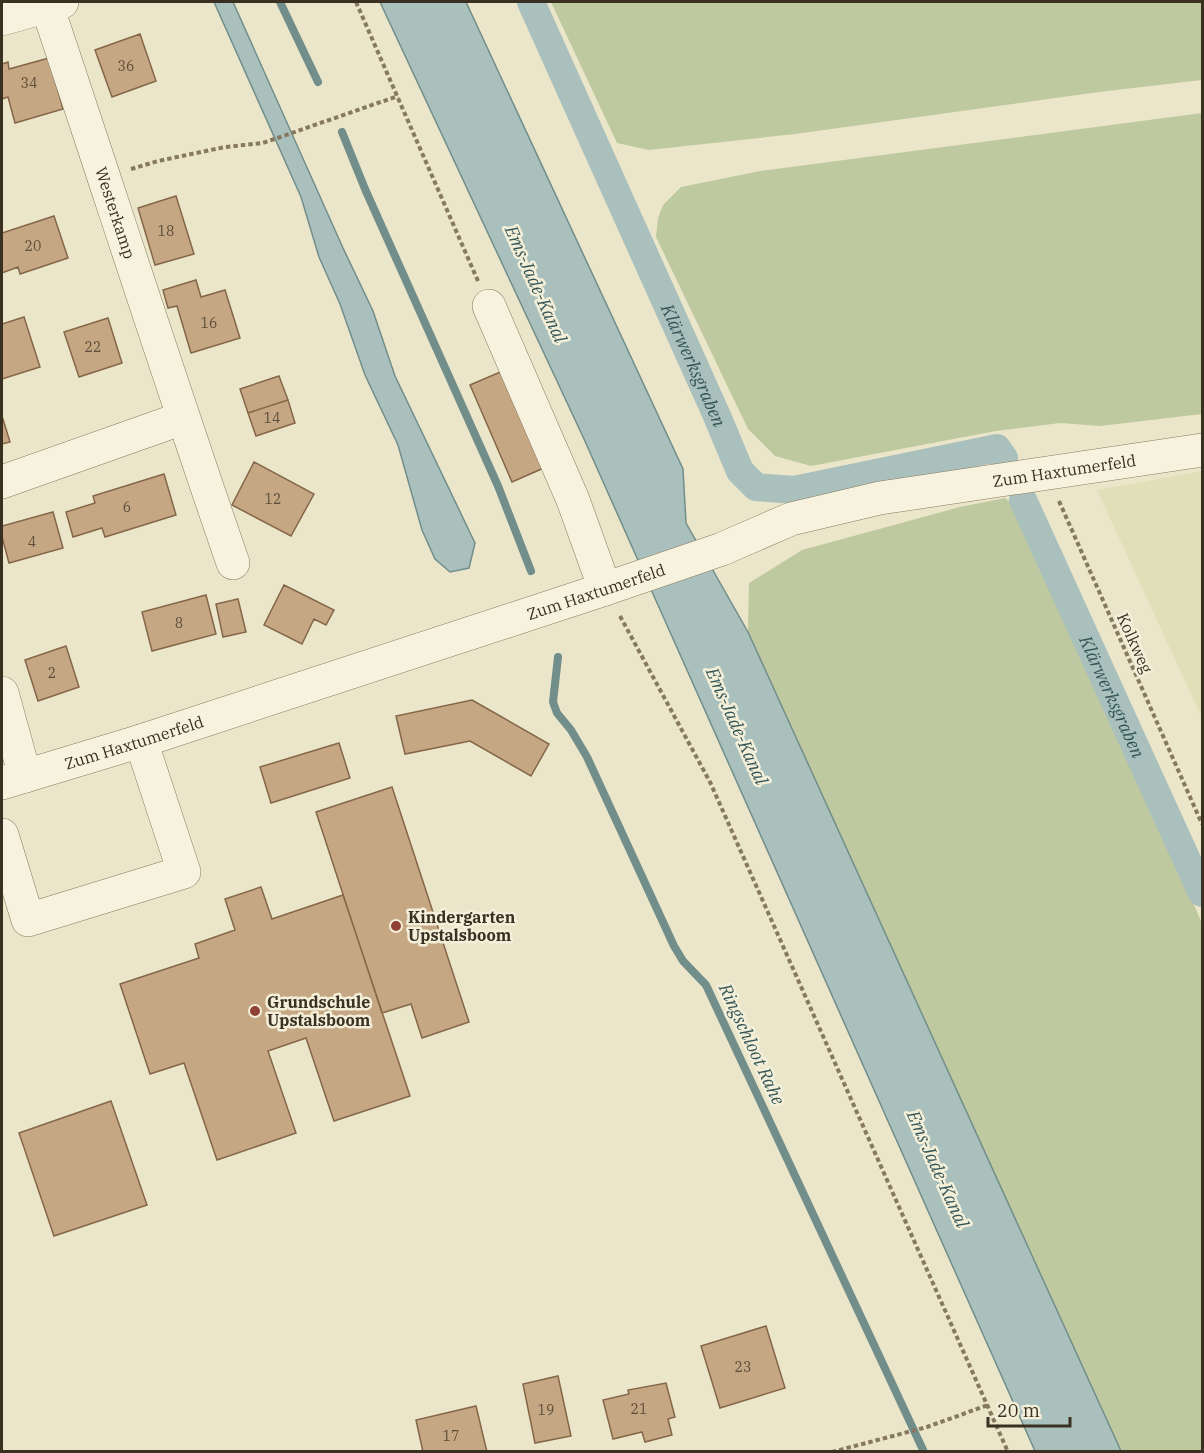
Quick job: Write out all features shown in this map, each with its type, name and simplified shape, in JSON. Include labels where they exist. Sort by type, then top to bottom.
[{"type":"street","name":"Westerkamp","points":[[2,19],[55,4],[105,177],[183,418],[233,563]]},
{"type":"street","points":[[489,306],[573,500],[605,589]]},
{"type":"street","points":[[2,482],[183,418]]},
{"type":"street","name":"Zum Haxtumerfeld","points":[[14,779],[141,741],[605,589],[722,549],[791,519],[880,498],[1203,450]]},
{"type":"street","points":[[2,693],[14,779]]},
{"type":"street","points":[[2,835],[28,920],[184,872],[141,741]]},
{"type":"path","points":[[356,2],[489,306]]},
{"type":"path","points":[[105,177],[158,161],[214,149],[263,143],[398,96]]},
{"type":"path","name":"Kolkweg","points":[[1047,472],[1203,824]]},
{"type":"path","points":[[605,589],[710,782],[897,1207],[1008,1452]]},
{"type":"path","points":[[832,1452],[927,1427],[988,1405]]},
{"type":"green space","points":[[551,2],[1202,2],[1202,80],[795,134],[649,150],[617,143]]},
{"type":"green space","points":[[1202,113],[1202,414],[1100,426],[1060,423],[996,431],[811,466],[775,456],[748,429],[656,237],[658,218],[663,205],[681,187],[760,171]]},
{"type":"green space","points":[[1202,471],[1202,718],[1097,490]]},
{"type":"green space","points":[[1005,498],[1019,510],[1202,923],[1202,1451],[1121,1451],[748,632],[749,583],[802,550],[960,507]]},
{"type":"water","points":[[214,2],[233,2],[373,311],[395,376],[475,543],[469,568],[450,572],[435,559],[422,530],[398,445],[365,375],[340,304],[319,257],[301,197]]},
{"type":"water","name":"Ems-Jade-Kanal","points":[[380,2],[466,2],[683,469],[686,523],[748,632],[1121,1451],[1035,1451],[584,439]]},
{"type":"building","points":[[140,34],[156,81],[112,97],[95,50]]},
{"type":"building","points":[[49,58],[63,109],[15,123],[8,97],[2,99],[2,64],[8,62],[9,69]]},
{"type":"building","points":[[176,196],[194,254],[155,265],[138,208]]},
{"type":"building","points":[[54,216],[68,258],[20,274],[18,267],[2,273],[2,233]]},
{"type":"building","points":[[196,280],[201,297],[225,290],[240,338],[191,353],[177,306],[168,308],[163,290]]},
{"type":"building","points":[[24,317],[40,367],[2,379],[2,324]]},
{"type":"building","points":[[108,318],[122,363],[79,377],[64,332]]},
{"type":"building","points":[[505,370],[546,467],[512,482],[470,385]]},
{"type":"building","points":[[279,376],[288,400],[248,413],[240,389]]},
{"type":"building","points":[[288,400],[295,423],[256,436],[248,413]]},
{"type":"building","points":[[2,416],[10,442],[2,444]]},
{"type":"building","points":[[254,462],[314,494],[291,536],[232,505]]},
{"type":"building","points":[[164,474],[176,515],[105,537],[102,528],[73,537],[66,512],[95,503],[93,496]]},
{"type":"building","points":[[53,512],[63,548],[9,563],[2,537],[2,526]]},
{"type":"building","points":[[284,585],[334,610],[326,625],[314,619],[302,644],[264,625]]},
{"type":"building","points":[[206,595],[216,634],[152,651],[142,612]]},
{"type":"building","points":[[238,599],[246,632],[223,637],[216,604]]},
{"type":"building","points":[[66,646],[79,687],[38,701],[25,660]]},
{"type":"building","points":[[472,700],[549,744],[531,776],[470,741],[405,754],[396,716]]},
{"type":"building","points":[[339,743],[350,778],[271,803],[260,767]]},
{"type":"building","name":"Kindergarten Upstalsboom","points":[[392,787],[469,1022],[422,1038],[411,1004],[382,1013],[316,812]]},
{"type":"building","name":"Grundschule Upstalsboom","points":[[261,887],[272,919],[343,895],[410,1096],[334,1121],[306,1038],[268,1051],[296,1133],[217,1160],[184,1063],[150,1074],[120,984],[199,958],[195,944],[235,930],[225,899]]},
{"type":"building","points":[[111,1101],[147,1205],[54,1236],[19,1133]]},
{"type":"building","points":[[766,1326],[785,1388],[720,1408],[701,1346]]},
{"type":"building","points":[[558,1376],[571,1436],[535,1443],[523,1384]]},
{"type":"building","points":[[666,1383],[675,1417],[668,1419],[672,1435],[645,1442],[642,1432],[613,1439],[603,1400],[629,1394],[628,1390]]},
{"type":"building","points":[[476,1406],[487,1452],[423,1452],[416,1420]]},
{"type":"waterway","points":[[280,2],[318,82]]},
{"type":"waterway","name":"Klärwerksgraben","points":[[531,2],[740,471],[756,487],[794,490],[997,448],[1004,458]]},
{"type":"waterway","points":[[342,132],[365,189],[498,486],[531,571]]},
{"type":"waterway","name":"Klärwerksgraben","points":[[1023,500],[1202,893]]},
{"type":"waterway","name":"Ringschloot Rahe","points":[[558,657],[553,702],[557,713],[571,730],[587,757],[674,946],[683,961],[706,985],[924,1452]]},
{"type":"place","name":"Kindergarten Upstalsboom","points":[[396,926]]},
{"type":"place","name":"Grundschule Upstalsboom","points":[[255,1011]]}]
